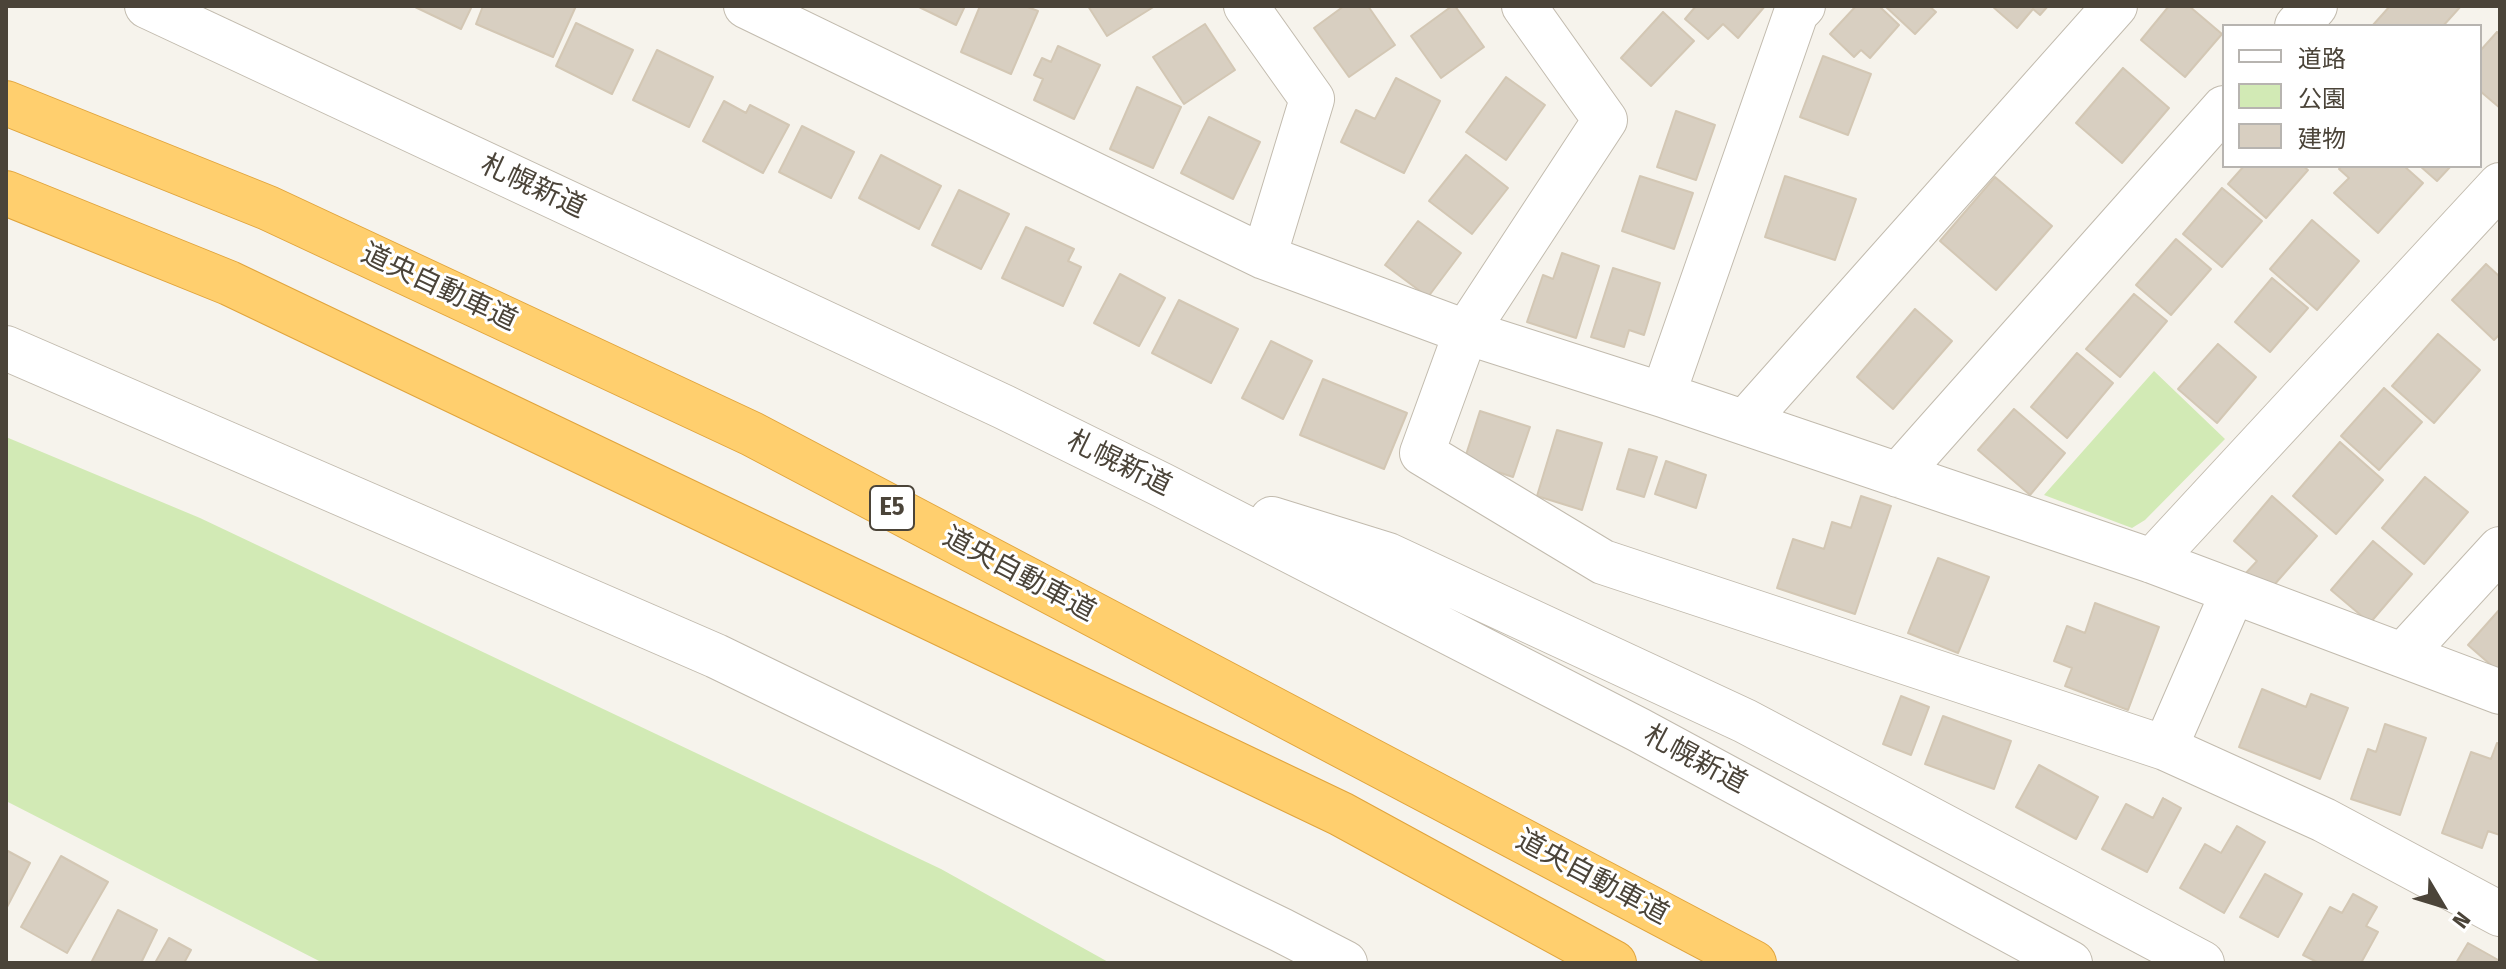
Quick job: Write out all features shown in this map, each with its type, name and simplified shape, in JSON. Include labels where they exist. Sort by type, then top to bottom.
[{"type":"highway","name":"道央自動車道","points":[[6,103],[268,208],[752,434],[1754,963]]},
{"type":"highway","points":[[6,193],[229,283],[1341,814],[1614,963]]},
{"type":"street","name":"札幌新道","points":[[147,6],[989,400],[1162,485],[1639,730],[2070,963]]},
{"type":"street","points":[[746,6],[1264,257],[1466,332],[1745,422],[2152,561],[2500,692]]},
{"type":"street","points":[[1246,6],[1312,99],[1264,257]]},
{"type":"street","points":[[1524,6],[1605,120],[1466,332],[1422,453],[1590,554],[1618,567],[2165,748],[2324,820],[2500,914]]},
{"type":"street","points":[[1663,395],[1796,13],[1803,6]]},
{"type":"street","points":[[1745,422],[2115,6]]},
{"type":"street","points":[[1898,475],[2222,110]]},
{"type":"street","points":[[2152,561],[2500,185]]},
{"type":"street","points":[[6,348],[716,656],[1345,963]]},
{"type":"street","points":[[1162,485],[1402,561],[1745,721],[2202,963]]},
{"type":"street","points":[[2403,655],[2500,549]]},
{"type":"street","points":[[2165,748],[2233,592]]},
{"type":"street","points":[[1281,930],[1323,963]]},
{"type":"green space","points":[[2154,371],[2225,439],[2145,520],[2132,528],[2044,495]]},
{"type":"green space","points":[[6,437],[200,518],[941,869],[1110,963],[323,963],[6,801]]},
{"type":"building","points":[[413,6],[472,6],[461,29]]},
{"type":"building","points":[[483,6],[576,6],[553,57],[476,24]]},
{"type":"building","points":[[917,6],[965,6],[956,25]]},
{"type":"building","points":[[980,6],[1025,6],[1038,11],[1011,74],[961,52]]},
{"type":"building","points":[[1088,6],[1155,6],[1107,36]]},
{"type":"building","points":[[1344,6],[1368,6],[1395,45],[1349,77],[1314,28]]},
{"type":"building","points":[[1452,6],[1484,47],[1441,78],[1411,36]]},
{"type":"building","points":[[1696,6],[1765,6],[1738,38],[1723,24],[1708,39],[1685,19]]},
{"type":"building","points":[[1856,6],[1879,6],[1899,25],[1870,58],[1861,50],[1854,57],[1830,34]]},
{"type":"building","points":[[1885,6],[1929,6],[1936,12],[1915,34]]},
{"type":"building","points":[[1992,6],[2048,6],[2040,15],[2033,9],[2017,28]]},
{"type":"building","points":[[2169,6],[2189,6],[2222,34],[2185,77],[2141,40]]},
{"type":"building","points":[[2390,6],[2461,6],[2445,24],[2374,24]]},
{"type":"building","points":[[1663,12],[1694,41],[1651,86],[1621,58]]},
{"type":"building","points":[[576,23],[633,50],[612,94],[556,66]]},
{"type":"building","points":[[1205,24],[1235,70],[1184,104],[1153,57]]},
{"type":"building","points":[[2497,32],[2500,35],[2500,108],[2482,93],[2482,49]]},
{"type":"building","points":[[1058,46],[1100,65],[1074,119],[1034,100],[1043,79],[1034,75],[1042,58],[1051,62]]},
{"type":"building","points":[[657,50],[713,77],[689,127],[633,100]]},
{"type":"building","points":[[1823,56],[1871,74],[1848,135],[1800,117]]},
{"type":"building","points":[[2123,68],[2169,108],[2122,163],[2076,123]]},
{"type":"building","points":[[1506,77],[1545,105],[1506,160],[1466,132]]},
{"type":"building","points":[[1396,78],[1440,101],[1404,173],[1341,142],[1356,110],[1375,119]]},
{"type":"building","points":[[1137,87],[1181,107],[1153,168],[1110,149]]},
{"type":"building","points":[[724,101],[746,113],[750,105],[789,125],[763,173],[703,141]]},
{"type":"building","points":[[1676,111],[1715,125],[1696,180],[1657,167]]},
{"type":"building","points":[[1209,117],[1260,142],[1233,199],[1181,173]]},
{"type":"building","points":[[802,126],[854,152],[831,198],[779,172]]},
{"type":"building","points":[[881,155],[941,186],[919,229],[859,198]]},
{"type":"building","points":[[1466,155],[1508,188],[1472,234],[1429,201]]},
{"type":"building","points":[[2242,168],[2308,170],[2266,218],[2228,184]]},
{"type":"building","points":[[2406,168],[2423,183],[2378,233],[2334,193],[2349,178],[2339,169]]},
{"type":"building","points":[[2422,168],[2449,168],[2437,181]]},
{"type":"building","points":[[1640,176],[1693,193],[1674,249],[1622,231]]},
{"type":"building","points":[[1785,176],[1856,199],[1835,260],[1765,237]]},
{"type":"building","points":[[1995,177],[2052,226],[1996,290],[1940,241]]},
{"type":"building","points":[[2222,188],[2262,221],[2222,267],[2183,234]]},
{"type":"building","points":[[959,190],[1009,214],[981,269],[932,245]]},
{"type":"building","points":[[2312,220],[2359,261],[2317,310],[2270,269]]},
{"type":"building","points":[[1418,221],[1461,253],[1428,297],[1385,265]]},
{"type":"building","points":[[1026,227],[1074,249],[1068,261],[1081,267],[1063,306],[1002,278]]},
{"type":"building","points":[[2176,239],[2211,269],[2171,315],[2136,285]]},
{"type":"building","points":[[1562,253],[1599,266],[1576,338],[1527,322],[1543,275],[1553,279]]},
{"type":"building","points":[[2486,264],[2500,277],[2500,334],[2494,340],[2452,300]]},
{"type":"building","points":[[1613,268],[1660,283],[1644,335],[1629,330],[1624,347],[1591,337]]},
{"type":"building","points":[[1120,274],[1165,298],[1139,346],[1094,323]]},
{"type":"building","points":[[2272,278],[2308,308],[2270,352],[2235,322]]},
{"type":"building","points":[[2134,294],[2167,321],[2120,377],[2086,349]]},
{"type":"building","points":[[1179,300],[1238,329],[1211,383],[1152,353]]},
{"type":"building","points":[[1915,309],[1952,341],[1893,409],[1857,377]]},
{"type":"building","points":[[2438,334],[2480,370],[2434,423],[2392,386]]},
{"type":"building","points":[[1271,341],[1312,361],[1283,419],[1242,398]]},
{"type":"building","points":[[2218,344],[2256,377],[2217,423],[2178,389]]},
{"type":"building","points":[[2077,353],[2113,383],[2067,438],[2031,407]]},
{"type":"building","points":[[1323,379],[1407,413],[1384,469],[1300,435]]},
{"type":"building","points":[[2384,388],[2422,422],[2379,470],[2341,436]]},
{"type":"building","points":[[2014,409],[2065,453],[2030,495],[1978,450]]},
{"type":"building","points":[[1480,411],[1530,427],[1513,477],[1464,461]]},
{"type":"building","points":[[1557,430],[1602,443],[1582,510],[1537,496]]},
{"type":"building","points":[[2340,442],[2383,480],[2336,534],[2293,496]]},
{"type":"building","points":[[1629,449],[1657,457],[1644,497],[1617,489]]},
{"type":"building","points":[[1666,461],[1706,475],[1696,508],[1655,494]]},
{"type":"building","points":[[2425,477],[2468,512],[2424,564],[2382,528]]},
{"type":"building","points":[[1861,496],[1891,506],[1855,614],[1777,588],[1793,539],[1824,549],[1832,522],[1851,528]]},
{"type":"building","points":[[2272,496],[2317,536],[2267,593],[2245,574],[2257,561],[2234,541]]},
{"type":"building","points":[[2373,541],[2412,574],[2370,623],[2331,590]]},
{"type":"building","points":[[1938,558],[1989,577],[1958,653],[1908,633]]},
{"type":"building","points":[[2095,603],[2159,627],[2128,710],[2065,686],[2072,668],[2054,661],[2067,626],[2085,633]]},
{"type":"building","points":[[2500,609],[2500,673],[2468,645]]},
{"type":"building","points":[[2262,689],[2306,707],[2311,694],[2348,708],[2320,779],[2239,747]]},
{"type":"building","points":[[1901,696],[1929,707],[1911,755],[1883,744]]},
{"type":"building","points":[[1943,716],[2011,741],[1994,789],[1925,764]]},
{"type":"building","points":[[2385,724],[2426,738],[2400,815],[2351,799],[2368,749],[2376,752]]},
{"type":"building","points":[[2497,743],[2500,744],[2500,835],[2488,831],[2482,848],[2442,833],[2471,752],[2491,759]]},
{"type":"building","points":[[2039,765],[2098,797],[2076,839],[2016,807]]},
{"type":"building","points":[[2163,798],[2181,808],[2147,872],[2102,849],[2126,804],[2153,818]]},
{"type":"building","points":[[2237,826],[2265,842],[2224,913],[2180,888],[2205,844],[2221,853]]},
{"type":"building","points":[[6,850],[30,863],[6,909]]},
{"type":"building","points":[[61,856],[108,882],[67,953],[21,927]]},
{"type":"building","points":[[2265,874],[2302,894],[2278,937],[2240,917]]},
{"type":"building","points":[[2353,894],[2377,907],[2366,926],[2378,932],[2361,963],[2319,963],[2303,955],[2330,907],[2342,913]]},
{"type":"building","points":[[118,910],[157,930],[141,963],[91,963]]},
{"type":"building","points":[[169,938],[191,950],[184,963],[155,963]]},
{"type":"building","points":[[2468,943],[2500,961],[2500,963],[2456,963]]}]
